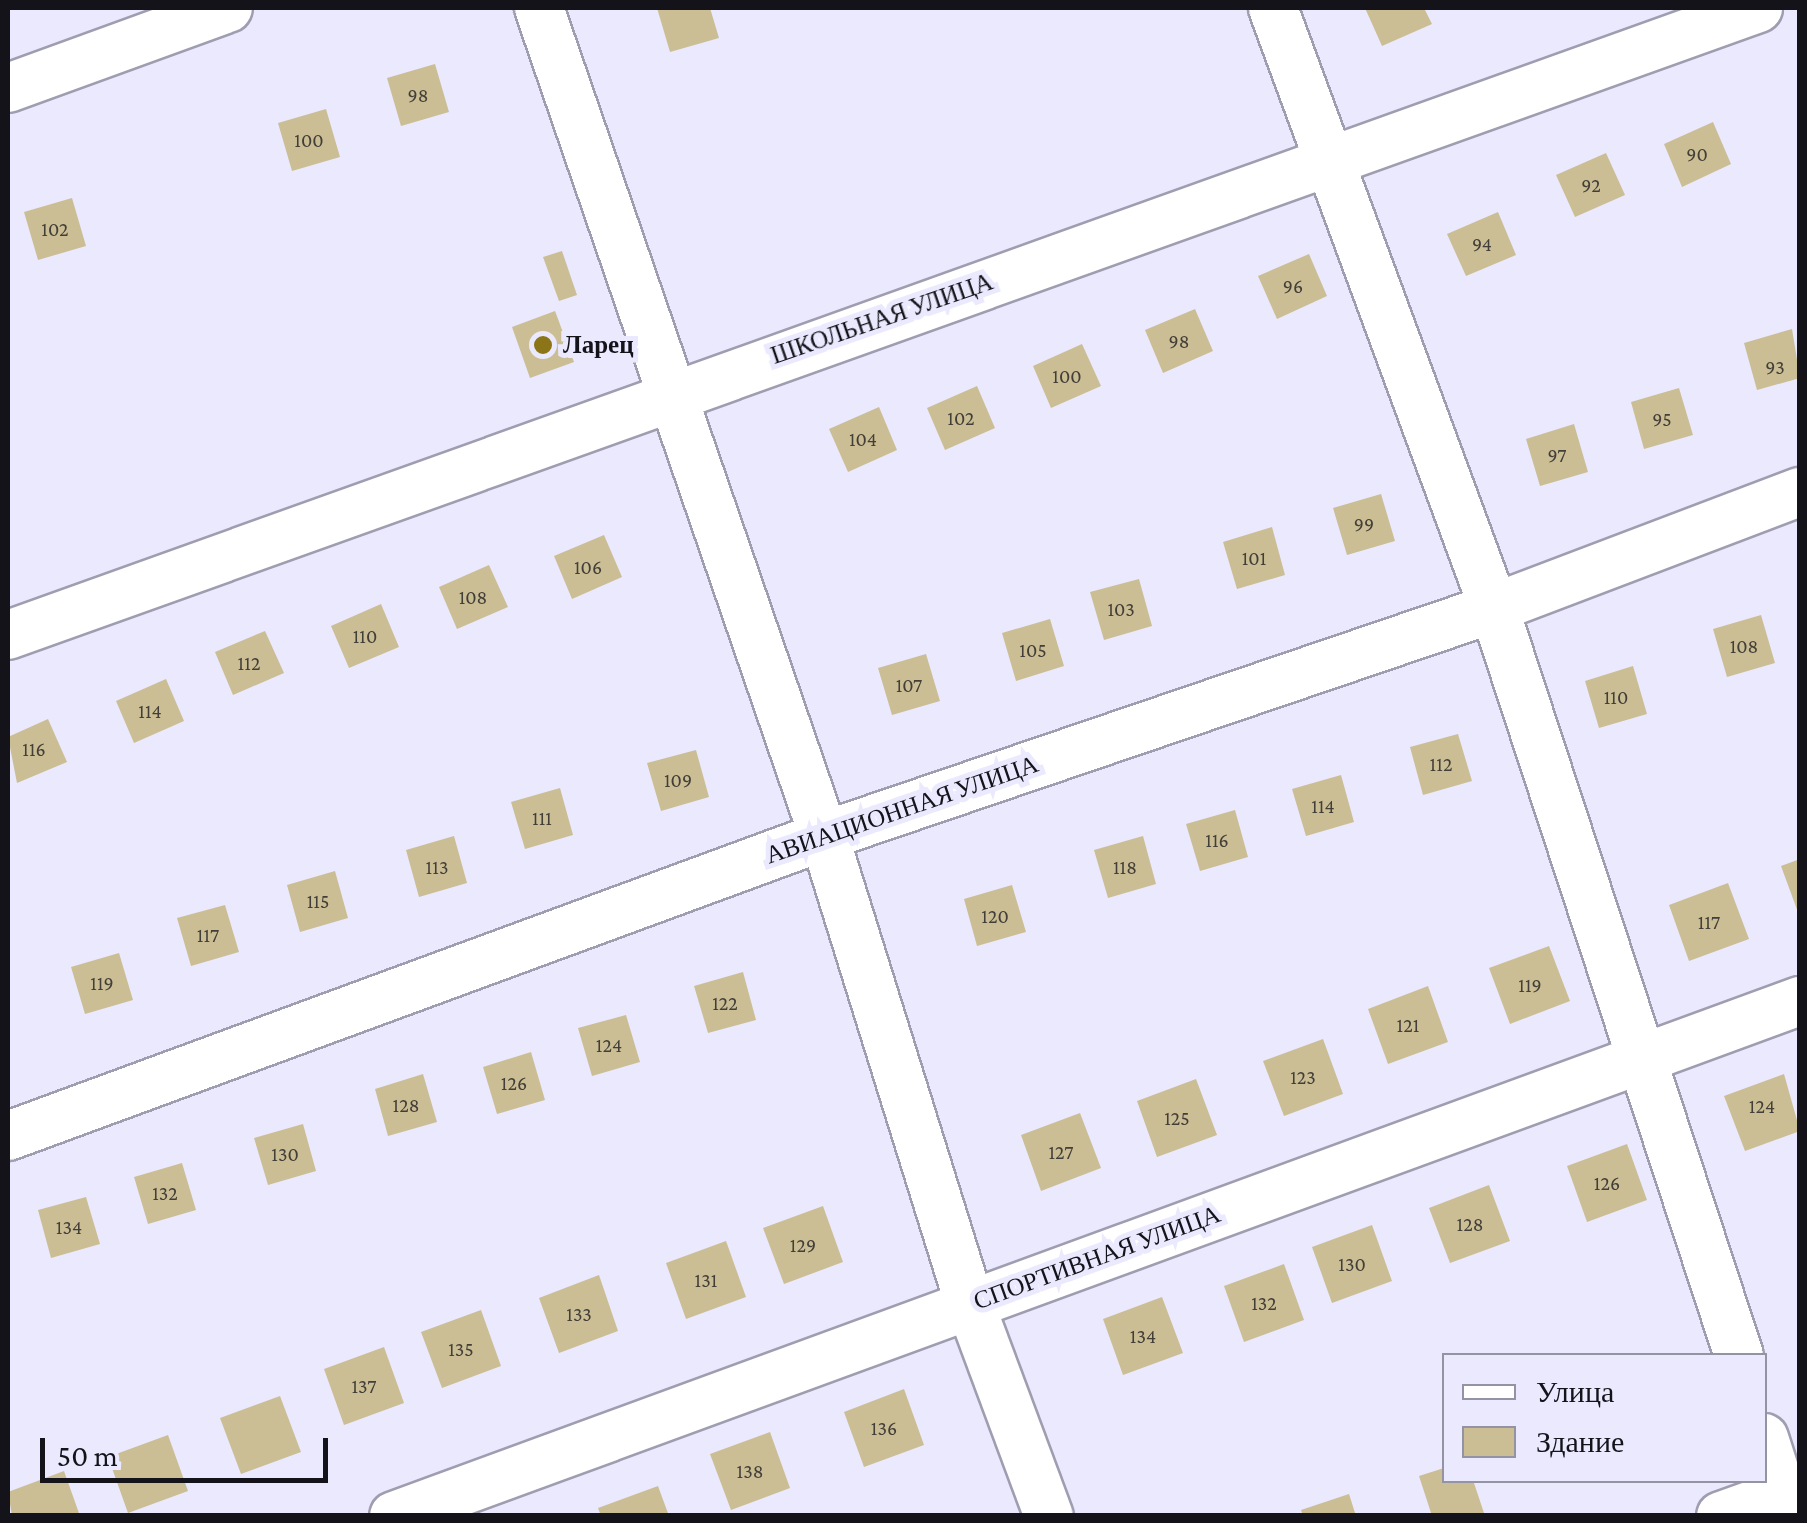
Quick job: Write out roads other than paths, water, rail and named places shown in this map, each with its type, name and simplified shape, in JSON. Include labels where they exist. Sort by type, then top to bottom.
[{"type":"street","points":[[8,88],[228,8]]},
{"type":"street","points":[[539,8],[824,836],[970,1304],[1050,1516]]},
{"type":"street","points":[[1272,8],[1326,164],[1494,608],[1645,1059],[1737,1353]]},
{"type":"street","name":"ШКОЛЬНАЯ УЛИЦА","points":[[8,635],[672,392],[1326,164],[1758,8]]},
{"type":"street","name":"АВИАЦИОННАЯ УЛИЦА","points":[[8,1136],[824,836],[1494,608],[1800,492]]},
{"type":"street","name":"СПОРТИВНАЯ УЛИЦА","points":[[394,1516],[1800,1001]]},
{"type":"street","points":[[1721,1516],[1791,1491],[1767,1444]]},
{"type":"place","name":"Ларец","points":[[543,345]]}]
